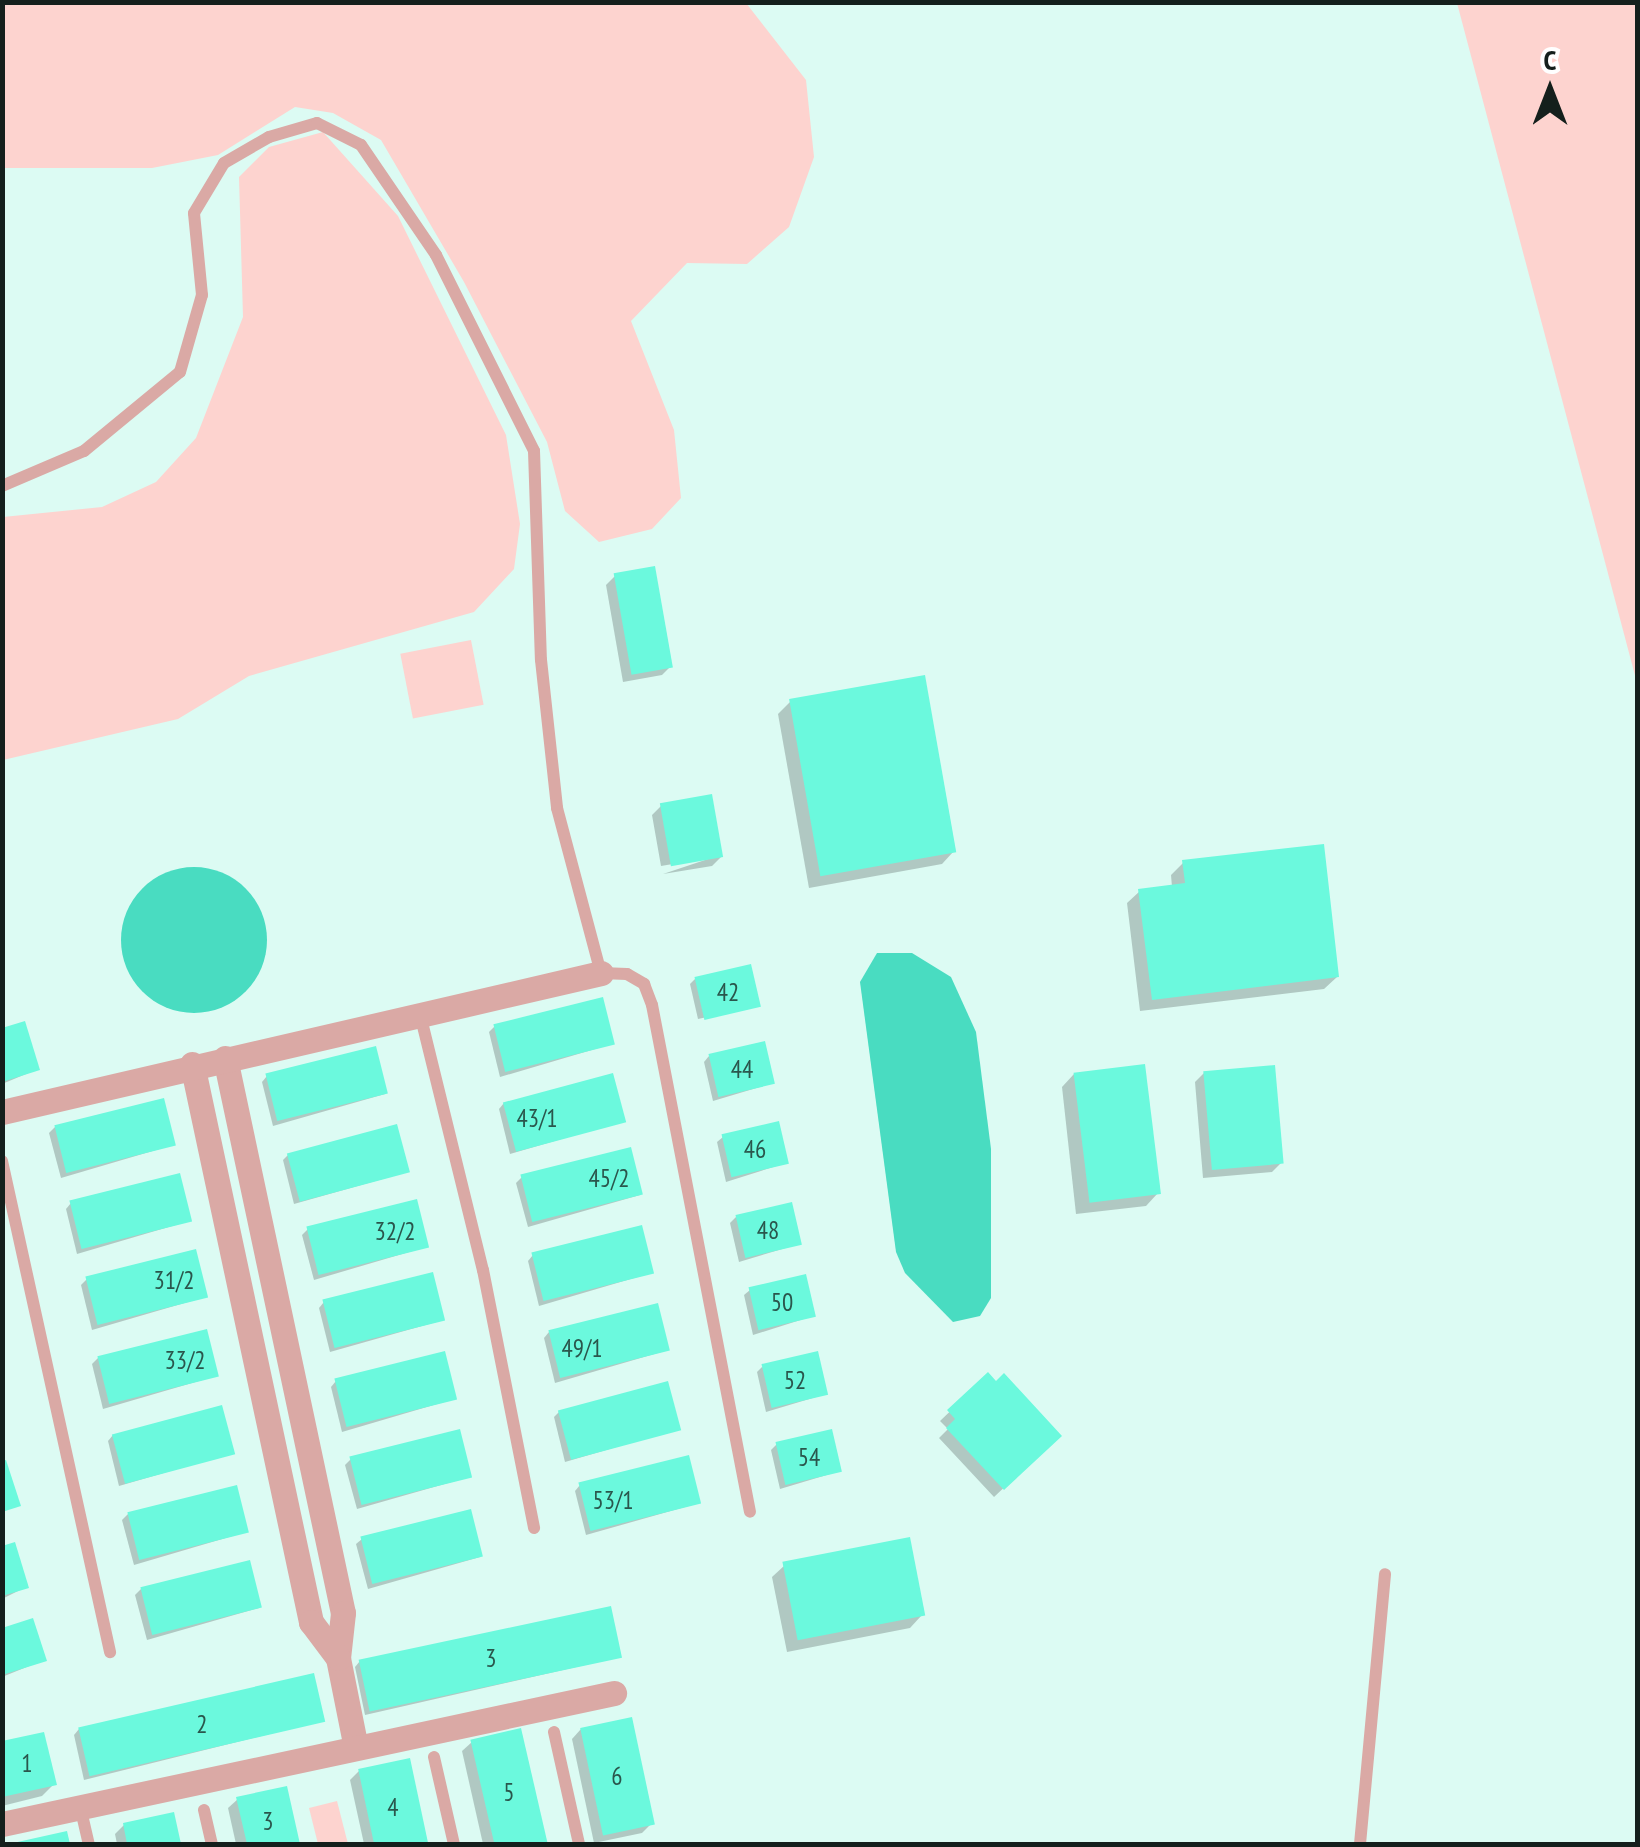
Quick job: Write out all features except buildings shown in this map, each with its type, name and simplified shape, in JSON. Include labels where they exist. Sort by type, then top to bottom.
[{"type":"street","points":[[2,1112],[192,1064],[600,973]]},
{"type":"street","points":[[225,1058],[343,1613],[338,1658],[355,1743]]},
{"type":"street","points":[[192,1064],[311,1622],[338,1658]]},
{"type":"street","points":[[234,1258],[266,1250]]},
{"type":"street","points":[[282,1477],[313,1468]]},
{"type":"street","points":[[2,1824],[355,1743],[614,1692]]},
{"type":"lane","points":[[2,486],[84,450],[180,372],[202,294],[194,213],[224,163],[269,137],[317,123],[361,144],[436,255],[534,452],[540,660],[557,808],[600,973],[627,974],[644,984],[652,1005],[750,1512]]},
{"type":"lane","points":[[420,1014],[483,1270],[534,1528]]},
{"type":"lane","points":[[2,1161],[110,1652]]},
{"type":"lane","points":[[1360,1844],[1385,1574]]},
{"type":"lane","points":[[554,1732],[579,1844]]},
{"type":"lane","points":[[434,1757],[454,1844]]},
{"type":"lane","points":[[80,1806],[89,1844]]},
{"type":"lane","points":[[204,1810],[212,1844]]},
{"type":"shaded area","points":[[2,3],[746,3],[806,80],[814,157],[789,227],[747,264],[687,263],[631,321],[674,430],[681,498],[652,529],[599,542],[565,511],[547,442],[464,282],[381,140],[333,113],[295,107],[218,155],[152,168],[3,168]]},
{"type":"shaded area","points":[[1457,3],[1637,3],[1637,683]]},
{"type":"shaded area","points":[[323,132],[398,216],[506,435],[520,524],[514,569],[474,612],[249,676],[178,719],[3,760],[3,517],[102,507],[156,482],[196,438],[243,317],[239,177],[269,147]]},
{"type":"shaded area","points":[[471,640],[484,705],[413,719],[400,654]]},
{"type":"shaded area","points":[[194,867],[222,873],[245,889],[261,912],[267,940],[261,968],[245,991],[222,1007],[194,1013],[166,1007],[143,991],[127,968],[121,940],[127,912],[143,889],[166,873]]},
{"type":"shaded area","points":[[877,953],[912,953],[951,977],[976,1032],[991,1149],[991,1298],[980,1316],[953,1322],[905,1273],[896,1252],[860,982]]},
{"type":"shaded area","points":[[337,1801],[348,1844],[318,1844],[309,1808]]}]
